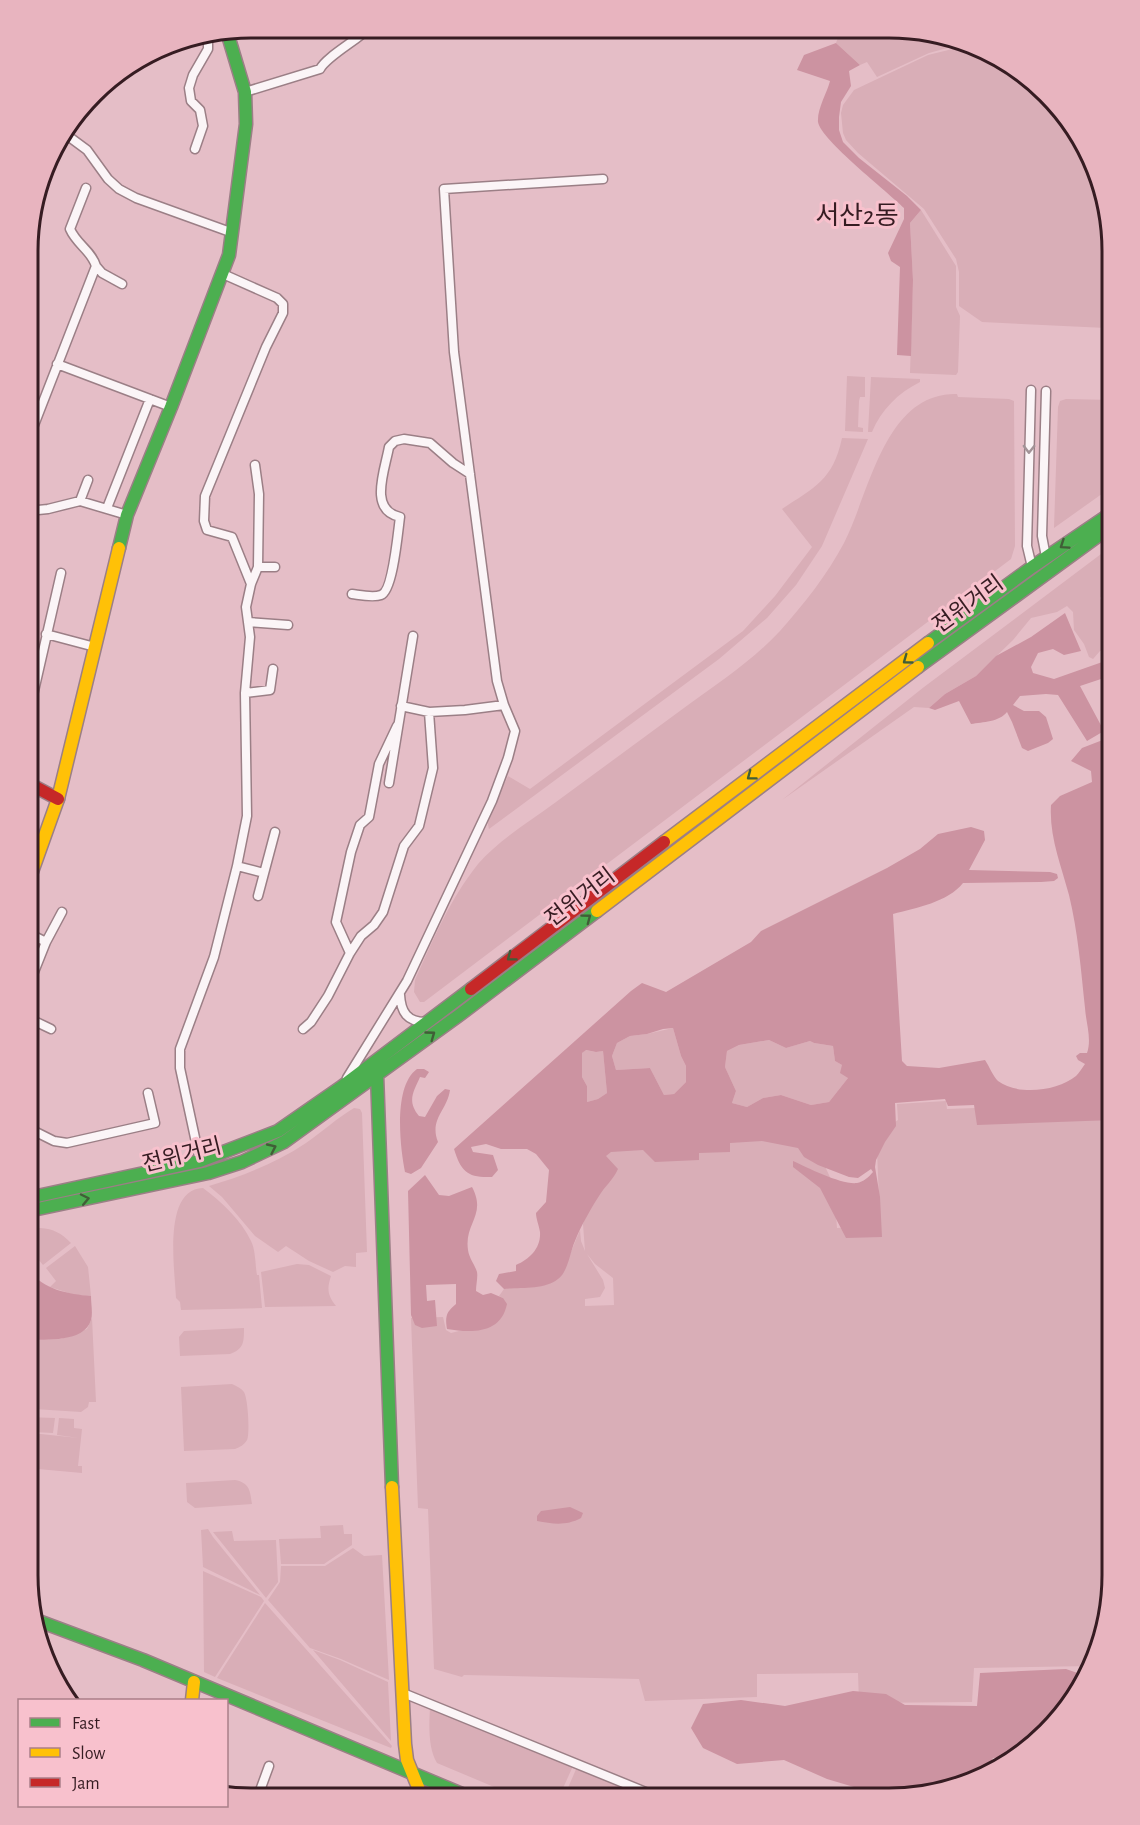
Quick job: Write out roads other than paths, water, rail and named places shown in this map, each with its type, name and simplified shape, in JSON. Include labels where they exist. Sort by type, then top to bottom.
[{"type":"main road","points":[[38,853],[58,798],[127,515],[223,274],[232,234],[246,124],[245,92],[229,39]]},
{"type":"main road","name":"전위거리","points":[[38,1196],[200,1161],[278,1131],[340,1088],[804,736],[1032,567],[1102,519]]},
{"type":"main road","name":"전위거리","points":[[38,1208],[208,1173],[242,1162],[284,1142],[831,735],[948,644],[1102,533]]},
{"type":"main road","points":[[38,788],[58,798]]},
{"type":"main road","points":[[377,1075],[393,1503],[403,1693],[407,1761],[418,1788]]},
{"type":"main road","points":[[43,1623],[143,1660],[447,1788]]},
{"type":"main road","points":[[192,1699],[194,1683]]},
{"type":"street","points":[[245,92],[320,69],[324,61],[357,38]]},
{"type":"street","points":[[195,149],[203,126],[200,110],[191,100],[189,88],[193,75],[208,49],[208,42]]},
{"type":"street","points":[[70,137],[87,150],[108,179],[119,189],[136,198],[232,234]]},
{"type":"street","points":[[340,1088],[400,994],[492,801],[515,732],[497,681],[454,352],[444,189],[603,179]]},
{"type":"street","points":[[86,188],[70,229],[75,240],[93,255],[96,266],[102,273],[122,284]]},
{"type":"street","points":[[38,412],[96,266]]},
{"type":"street","points":[[223,274],[277,298],[283,304],[283,313],[266,346],[205,496],[204,521],[207,530],[232,537],[251,584]]},
{"type":"street","points":[[57,364],[171,407]]},
{"type":"street","points":[[1031,390],[1027,546],[1032,567]]},
{"type":"street","points":[[1046,391],[1042,536],[1046,557]]},
{"type":"street","points":[[107,508],[150,399]]},
{"type":"street","points":[[352,594],[380,596],[386,592],[390,580],[400,517],[391,515],[384,509],[380,498],[389,447],[395,441],[405,439],[430,443],[470,474]]},
{"type":"street","points":[[200,1161],[180,1068],[180,1049],[214,957],[247,816],[245,693],[250,637],[246,608],[251,584],[258,567],[259,494],[255,465]]},
{"type":"street","points":[[80,501],[88,480]]},
{"type":"street","points":[[38,510],[80,501],[127,515]]},
{"type":"street","points":[[258,567],[275,567]]},
{"type":"street","points":[[38,671],[61,573]]},
{"type":"street","points":[[248,622],[288,625]]},
{"type":"street","points":[[46,634],[95,647]]},
{"type":"street","points":[[389,783],[413,636]]},
{"type":"street","points":[[245,693],[270,690],[273,669]]},
{"type":"street","points":[[400,706],[429,712],[504,705]]},
{"type":"street","points":[[303,1029],[311,1022],[328,996],[361,936],[374,925],[382,912],[404,846],[419,826],[434,768],[429,712]]},
{"type":"street","points":[[350,953],[336,922],[338,910],[351,852],[360,825],[369,817],[379,764],[397,726]]},
{"type":"street","points":[[258,896],[275,832]]},
{"type":"street","points":[[237,866],[264,873]]},
{"type":"street","points":[[38,962],[62,912]]},
{"type":"street","points":[[38,938],[46,942]]},
{"type":"street","points":[[400,994],[402,1010],[407,1017],[427,1022]]},
{"type":"street","points":[[38,1023],[51,1029]]},
{"type":"street","points":[[38,1133],[54,1141],[67,1143],[155,1123],[148,1093]]},
{"type":"street","points":[[403,1693],[636,1788]]},
{"type":"street","points":[[261,1788],[268,1766]]},
{"type":"district","name":"서산2동","points":[[857,216]]}]
